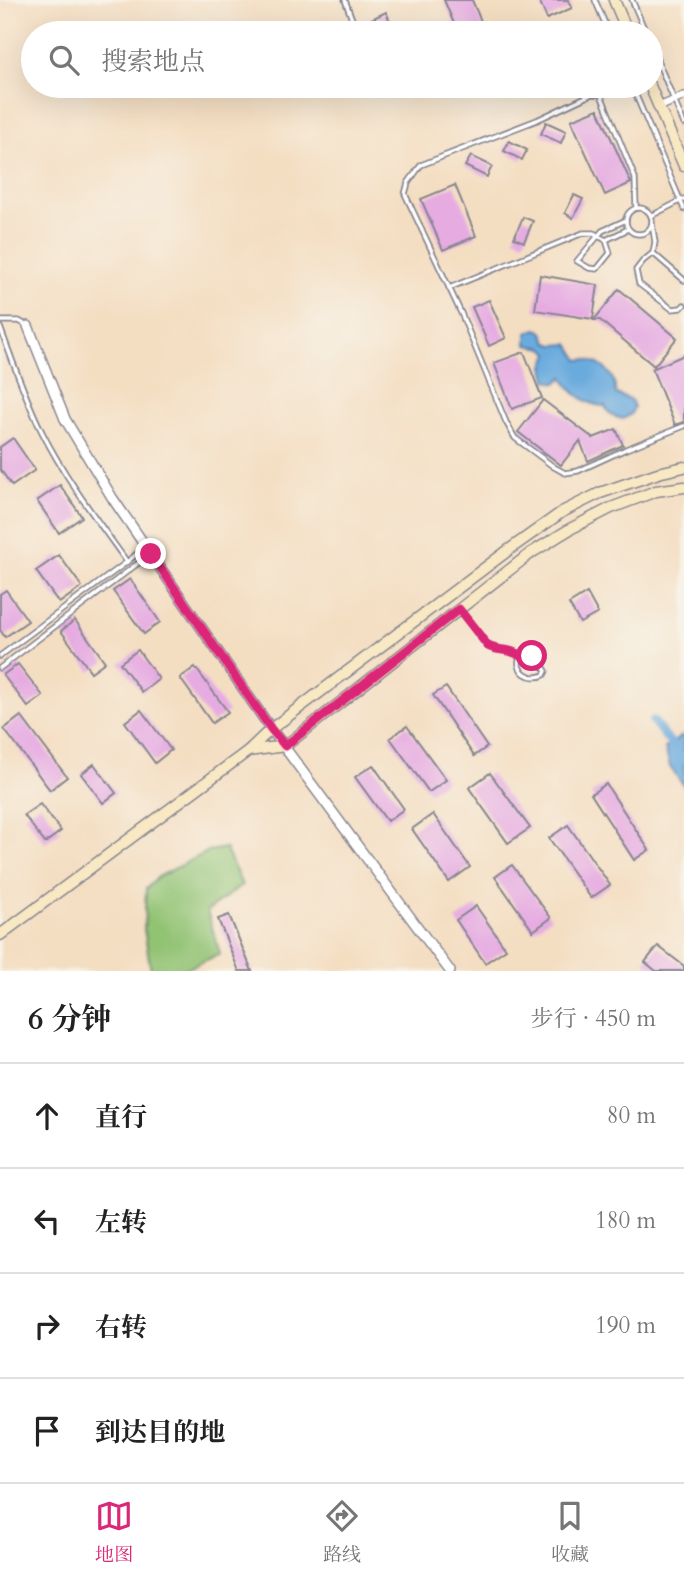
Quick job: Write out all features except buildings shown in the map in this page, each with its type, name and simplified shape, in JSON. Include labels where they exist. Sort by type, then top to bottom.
[{"type":"main road","points":[[614,0],[623,21]]},
{"type":"main road","points":[[655,98],[684,166]]},
{"type":"main road","points":[[0,935],[248,751],[271,729],[562,512],[600,493],[684,467]]},
{"type":"main road","points":[[248,751],[285,746],[531,553],[570,529],[611,508],[656,491],[684,487]]},
{"type":"street","points":[[659,107],[684,96]]},
{"type":"street","points":[[28,326],[65,419],[113,499],[271,729],[450,971]]},
{"type":"lane","points":[[345,0],[353,21]]},
{"type":"lane","points":[[595,0],[604,21]]},
{"type":"lane","points":[[632,0],[641,21]]},
{"type":"lane","points":[[663,73],[684,124]]},
{"type":"lane","points":[[584,98],[537,120],[421,165],[408,183],[405,194],[461,313],[515,438],[565,473],[578,471],[684,426]]},
{"type":"lane","points":[[602,98],[635,178],[636,208]]},
{"type":"lane","points":[[637,98],[684,209]]},
{"type":"lane","points":[[651,216],[682,200]]},
{"type":"lane","points":[[652,223],[648,230],[635,233],[629,229],[627,215],[632,209],[640,208],[647,210],[651,216],[655,242],[653,253],[636,270],[639,284],[672,309],[684,305]]},
{"type":"lane","points":[[449,288],[583,233],[594,233],[598,236],[606,240],[610,253],[597,269],[577,261],[598,236],[601,231],[626,220]]},
{"type":"lane","points":[[606,240],[629,229]]},
{"type":"lane","points":[[653,253],[684,280]]},
{"type":"lane","points":[[0,321],[19,321],[28,326]]},
{"type":"lane","points":[[0,327],[29,406],[43,434],[77,491],[127,562]]},
{"type":"lane","points":[[0,656],[127,562],[148,550]]},
{"type":"lane","points":[[0,668],[148,550]]},
{"type":"lane","points":[[459,609],[488,646],[514,651],[520,656]]},
{"type":"lane","points":[[526,654],[539,660],[546,671],[544,675],[533,678],[524,675],[518,661],[520,656],[526,654]]},
{"type":"green space","points":[[225,848],[242,885],[207,911],[220,954],[181,971],[151,971],[144,929],[146,889],[158,877],[209,851]]},
{"type":"water","points":[[536,329],[543,332],[548,343],[569,344],[579,360],[595,362],[605,369],[612,377],[616,394],[631,400],[634,407],[631,414],[623,419],[614,416],[605,406],[592,404],[580,397],[563,377],[556,383],[547,380],[544,366],[549,353],[544,348],[527,345],[527,333]]},
{"type":"water","points":[[682,736],[684,786],[670,767],[665,748]]},
{"type":"waterway","points":[[653,721],[684,760]]},
{"type":"route","points":[[151,554],[285,746],[459,609],[488,646],[514,651],[520,656],[532,656]]}]
